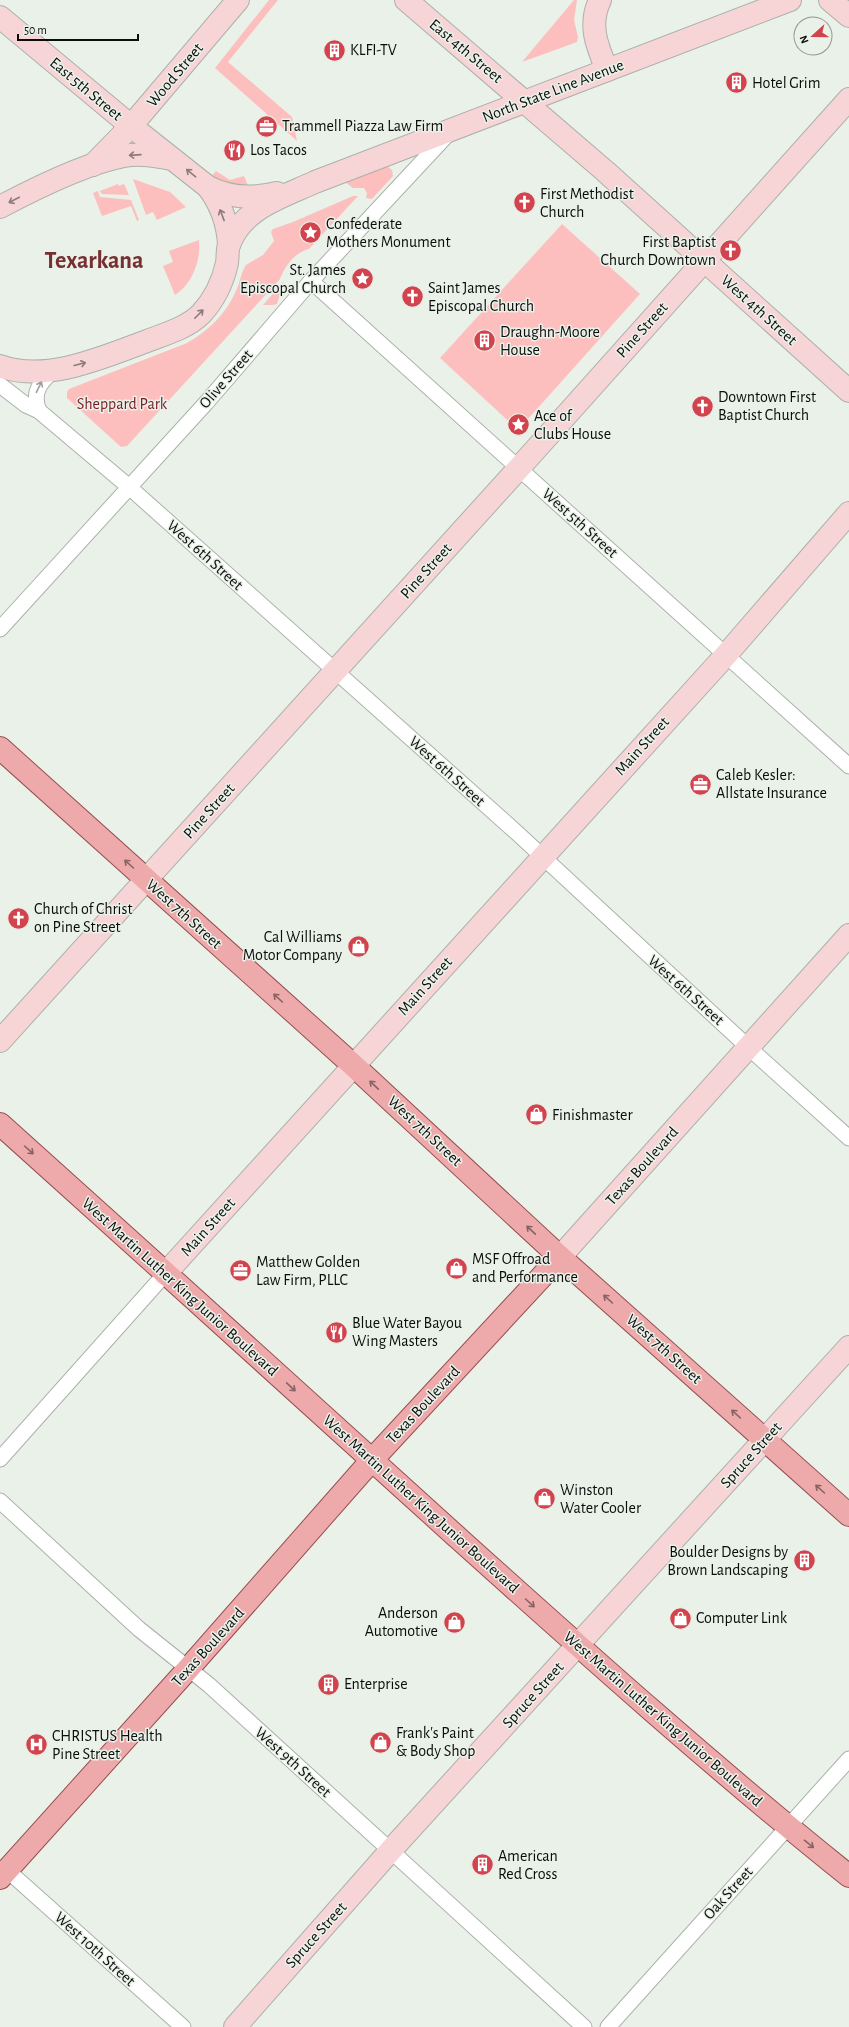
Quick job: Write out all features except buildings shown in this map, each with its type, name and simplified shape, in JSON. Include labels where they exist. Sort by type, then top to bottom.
[{"type":"main road","name":"West 7th Street","points":[[0,748],[354,1066],[560,1257],[849,1515]]},
{"type":"main road","name":"West Martin Luther King Junior Boulevard","points":[[0,1124],[371,1461],[578,1646],[788,1827],[849,1876]]},
{"type":"main road","name":"Texas Boulevard","points":[[3,1874],[188,1669],[371,1461],[560,1257]]},
{"type":"street","name":"Wood Street","points":[[93,165],[131,126],[238,0]]},
{"type":"street","name":"East 4th Street","points":[[406,0],[526,101]]},
{"type":"street","points":[[600,0],[595,11],[593,27],[607,70]]},
{"type":"street","name":"North State Line Avenue","points":[[0,366],[26,370],[56,369],[89,362],[171,331],[192,321],[208,304],[223,276],[229,245],[238,229],[252,212],[315,182],[790,0]]},
{"type":"street","points":[[830,0],[849,16]]},
{"type":"street","name":"East 5th Street","points":[[0,17],[174,160]]},
{"type":"street","name":"Pine Street","points":[[0,1041],[519,468],[849,99]]},
{"type":"street","name":"West 4th Street","points":[[526,101],[849,391]]},
{"type":"street","name":"Olive Street","points":[[0,629],[128,486],[206,403],[311,281],[452,130]]},
{"type":"street","points":[[0,207],[93,165],[125,156],[136,155],[174,160]]},
{"type":"street","name":"North State Line Avenue","points":[[174,160],[208,187],[226,194],[255,197],[315,182]]},
{"type":"street","points":[[208,187],[217,201],[224,217],[229,245]]},
{"type":"street","name":"West 5th Street","points":[[311,281],[849,766]]},
{"type":"street","points":[[39,410],[36,403],[37,389],[43,380],[56,369]]},
{"type":"street","name":"West 6th Street","points":[[0,385],[26,405],[39,410],[128,486],[542,856],[748,1047],[849,1138]]},
{"type":"street","name":"Main Street","points":[[0,1459],[542,856],[726,655],[849,513]]},
{"type":"street","name":"Texas Boulevard","points":[[560,1257],[849,934]]},
{"type":"street","name":"Spruce Street","points":[[234,2027],[391,1850],[766,1440],[849,1347]]},
{"type":"street","name":"West 9th Street","points":[[0,1502],[127,1619],[209,1685],[584,2027]]},
{"type":"street","name":"Oak Street","points":[[608,2027],[849,1760]]},
{"type":"street","name":"West 10th Street","points":[[3,1874],[182,2027]]},
{"type":"green space","points":[[269,0],[278,0],[228,62],[292,117],[297,141],[215,68]]},
{"type":"green space","points":[[574,0],[577,0],[574,20],[578,37],[577,42],[522,62]]},
{"type":"green space","points":[[386,165],[392,170],[393,176],[372,199],[366,198],[367,193],[364,188],[353,188],[345,182]]},
{"type":"green space","points":[[216,171],[230,180],[244,176],[248,186],[227,184],[211,177]]},
{"type":"green space","points":[[133,179],[170,192],[186,207],[157,220],[153,212],[146,215]]},
{"type":"green space","points":[[118,184],[119,186],[124,184],[129,195],[102,194],[100,191]]},
{"type":"green space","points":[[98,191],[100,197],[131,200],[139,220],[137,221],[131,206],[102,216],[93,193]]},
{"type":"green space","name":"Sheppard Park","points":[[353,196],[358,196],[309,249],[299,253],[291,260],[280,279],[127,446],[121,447],[67,398],[67,392],[69,389],[187,343],[195,338],[216,321],[222,314],[239,285],[246,265],[263,255],[274,241],[271,232],[273,229]]},
{"type":"green space","points":[[562,224],[640,294],[518,430],[440,358]]},
{"type":"green space","points":[[199,240],[199,255],[191,278],[175,295],[163,266],[173,262],[169,251]]},
{"type":"green space","points":[[284,281],[277,304],[263,305]]},
{"type":"place","name":"KLFI-TV","points":[[335,50]]},
{"type":"place","name":"Hotel Grim","points":[[736,83]]},
{"type":"place","name":"Trammell Piazza Law Firm","points":[[266,126]]},
{"type":"place","name":"Los Tacos","points":[[235,150]]},
{"type":"place","name":"First Methodist Church","points":[[524,203]]},
{"type":"place","name":"Confederate Mothers Monument","points":[[311,233]]},
{"type":"place","name":"First Baptist Church Downtown","points":[[731,251]]},
{"type":"place","name":"St. James Episcopal Church","points":[[362,279]]},
{"type":"place","name":"Saint James Episcopal Church","points":[[412,297]]},
{"type":"place","name":"Draughn-Moore House","points":[[485,341]]},
{"type":"place","name":"Downtown First Baptist Church","points":[[703,406]]},
{"type":"place","name":"Ace of Clubs House","points":[[518,425]]},
{"type":"place","name":"Caleb Kesler: Allstate Insurance","points":[[700,784]]},
{"type":"place","name":"Church of Christ on Pine Street","points":[[18,918]]},
{"type":"place","name":"Cal Williams Motor Company","points":[[358,946]]},
{"type":"place","name":"Finishmaster","points":[[537,1115]]},
{"type":"place","name":"MSF Offroad and Performance","points":[[457,1268]]},
{"type":"place","name":"Matthew Golden Law Firm, PLLC","points":[[241,1271]]},
{"type":"place","name":"Blue Water Bayou Wing Masters","points":[[336,1332]]},
{"type":"place","name":"Winston Water Cooler","points":[[545,1499]]},
{"type":"place","name":"Boulder Designs by Brown Landscaping","points":[[804,1561]]},
{"type":"place","name":"Computer Link","points":[[681,1618]]},
{"type":"place","name":"Anderson Automotive","points":[[454,1622]]},
{"type":"place","name":"Enterprise","points":[[329,1684]]},
{"type":"place","name":"Frank's Paint & Body Shop","points":[[381,1742]]},
{"type":"place","name":"CHRISTUS Health Pine Street","points":[[37,1745]]},
{"type":"place","name":"American Red Cross","points":[[482,1865]]},
{"type":"district","name":"Texarkana","points":[[94,261]]}]
